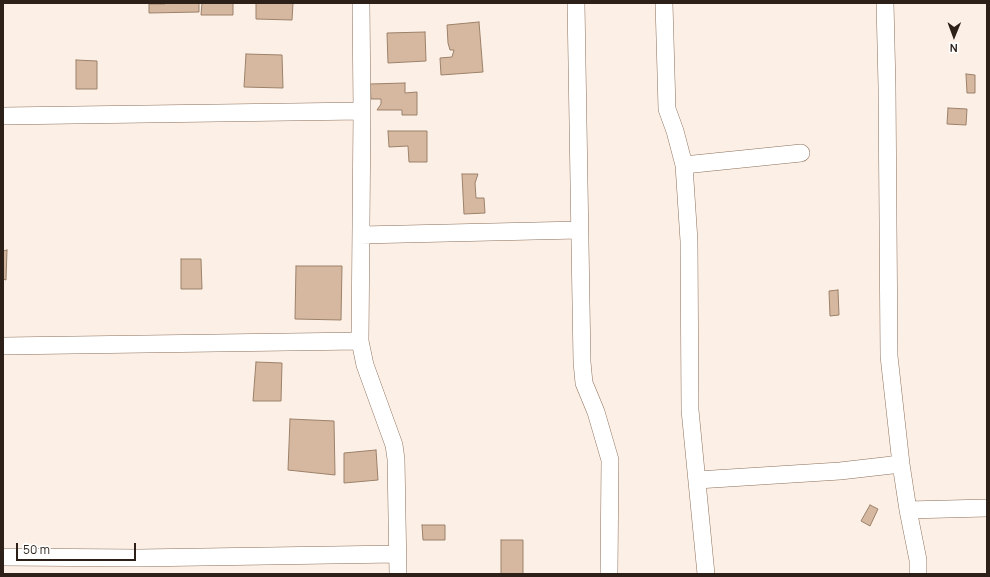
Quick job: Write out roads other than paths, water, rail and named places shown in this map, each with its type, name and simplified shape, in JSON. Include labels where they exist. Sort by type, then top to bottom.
[{"type":"street","points":[[361,3],[362,111],[360,341],[365,365],[394,445],[396,459],[398,574]]},
{"type":"street","points":[[576,3],[582,362],[584,382],[596,412],[610,460],[609,574]]},
{"type":"street","points":[[664,3],[667,109],[675,131],[684,165],[689,241],[690,410],[706,574]]},
{"type":"street","points":[[885,3],[889,356],[900,464],[918,560],[918,574]]},
{"type":"street","points":[[3,116],[362,111]]},
{"type":"street","points":[[684,165],[801,152]]},
{"type":"street","points":[[361,236],[579,230]]},
{"type":"street","points":[[3,346],[360,341]]},
{"type":"street","points":[[697,480],[840,472],[900,464]]},
{"type":"street","points":[[908,510],[987,508]]},
{"type":"street","points":[[3,557],[138,558],[398,554]]}]
